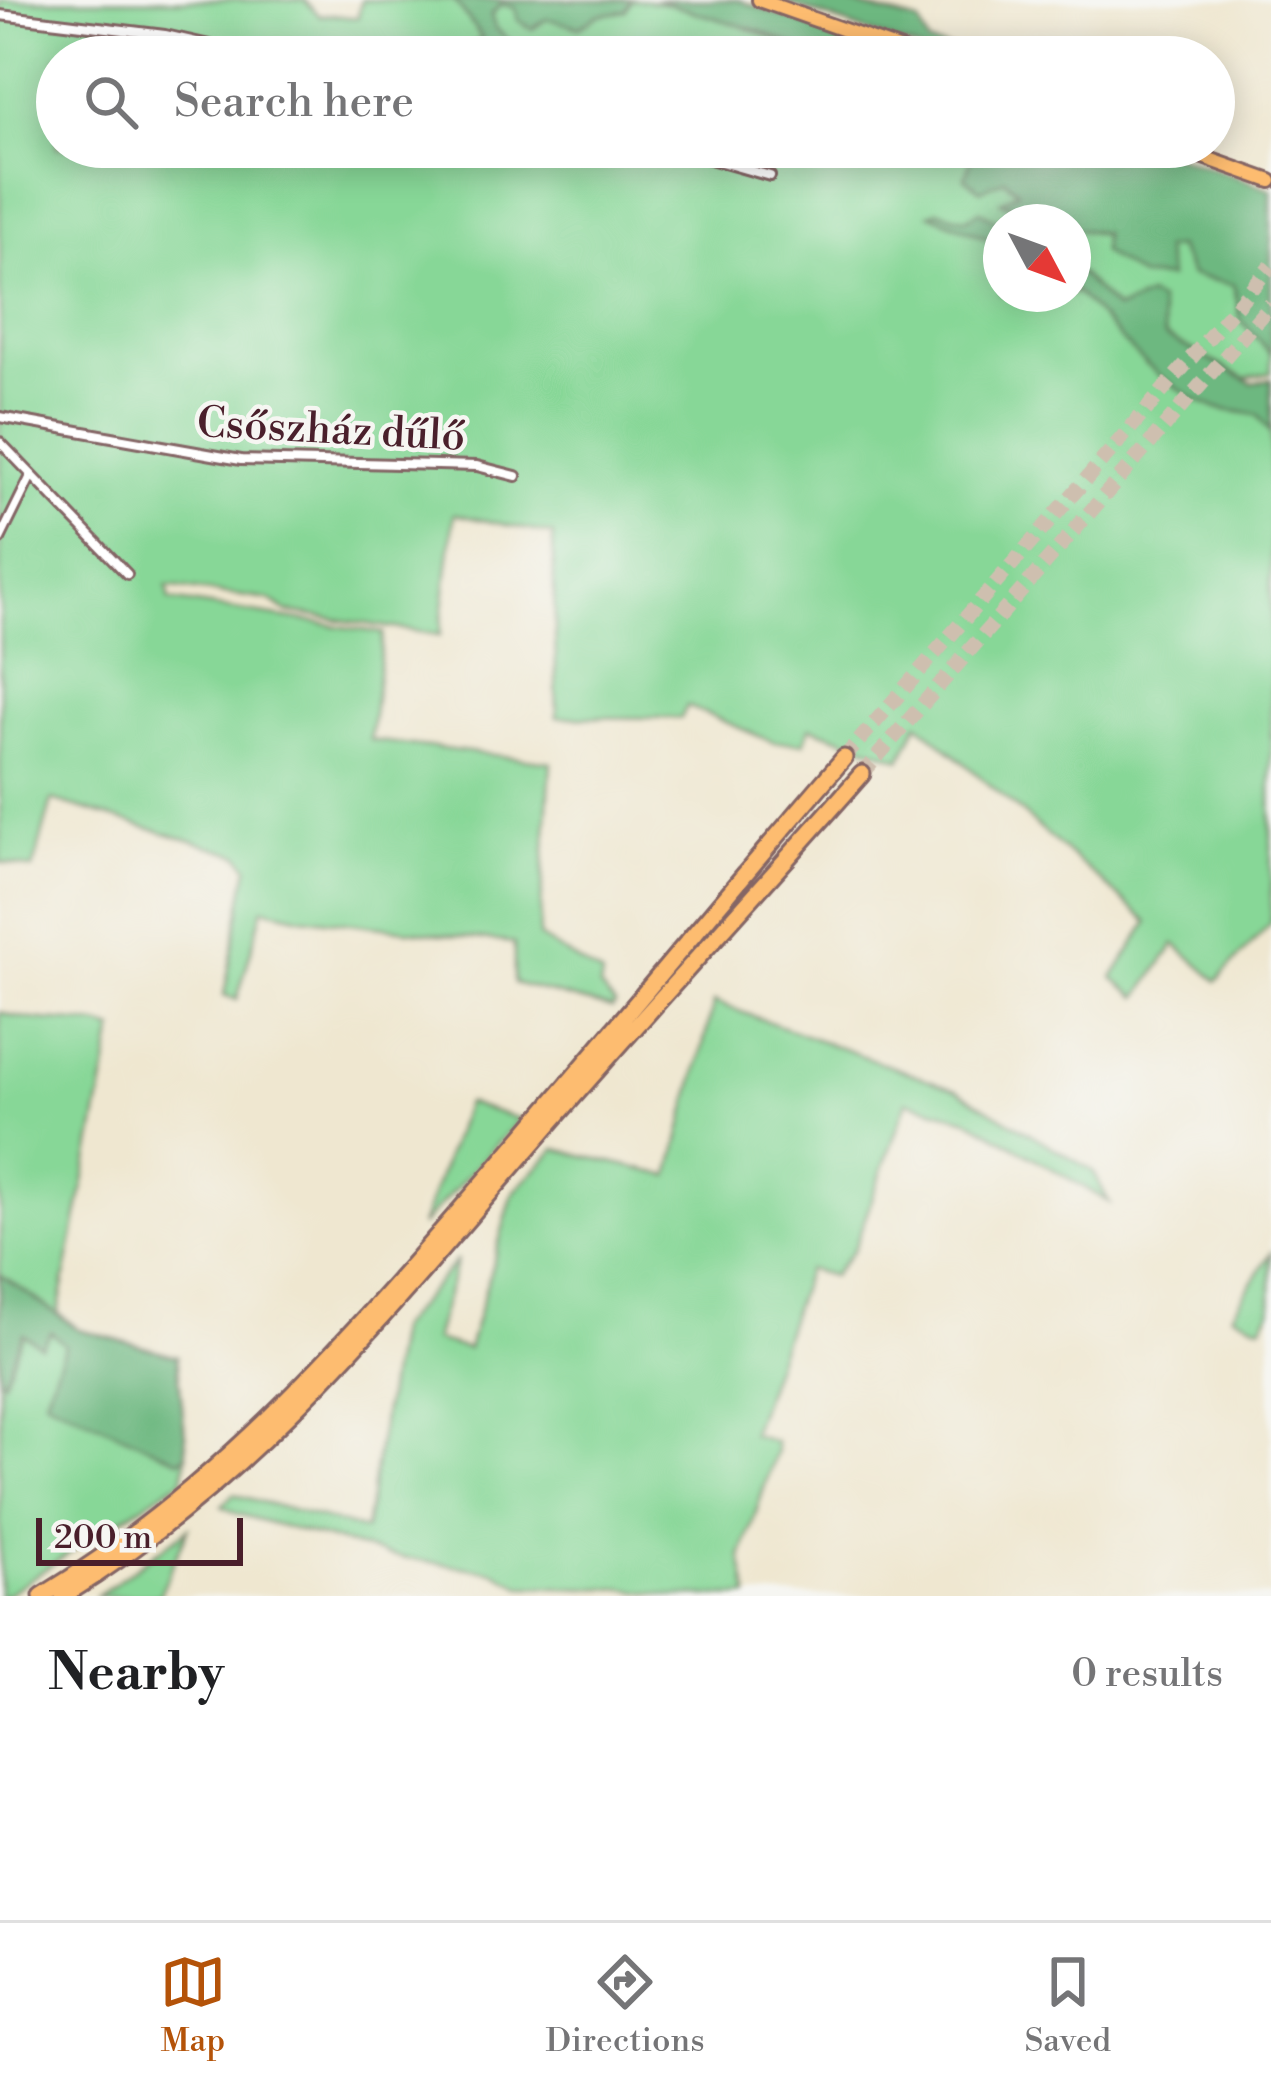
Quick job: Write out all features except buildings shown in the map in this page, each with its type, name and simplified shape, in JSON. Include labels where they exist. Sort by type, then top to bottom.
[{"type":"highway","points":[[41,1596],[109,1553],[205,1479],[317,1372],[551,1105],[844,758]]},
{"type":"highway","points":[[63,1596],[164,1527],[271,1436],[370,1331],[862,774]]},
{"type":"main road","points":[[759,0],[861,36]]},
{"type":"main road","points":[[1234,168],[1271,181]]},
{"type":"street","points":[[0,15],[169,36]]},
{"type":"street","points":[[742,168],[770,176]]},
{"type":"street","name":"Csőszház dűlő","points":[[0,417],[241,460],[477,466],[516,476]]},
{"type":"street","points":[[0,442],[127,574]]},
{"type":"street","points":[[0,538],[32,476]]},
{"type":"green space","points":[[0,0],[304,0],[319,16],[358,17],[361,0],[454,0],[481,36],[36,36],[36,168],[988,168],[1019,191],[1002,202],[1007,204],[983,204],[983,213],[966,219],[938,211],[932,215],[983,236],[983,312],[1091,312],[1091,307],[1147,365],[1216,408],[1258,415],[1271,433],[1271,923],[1217,981],[1175,944],[1138,997],[1113,978],[1148,922],[918,723],[901,759],[810,727],[804,743],[773,742],[687,706],[681,718],[557,717],[553,535],[454,514],[440,635],[287,612],[270,600],[167,586],[170,600],[383,633],[370,740],[551,762],[539,937],[602,976],[600,988],[615,1005],[612,1009],[514,983],[514,943],[263,908],[237,1000],[224,995],[248,867],[240,855],[52,800],[33,869],[0,862]]},
{"type":"green space","points":[[454,0],[631,0],[626,11],[599,15],[580,27],[547,19],[532,29],[518,20],[515,7],[501,4],[491,15],[504,36],[481,36]]},
{"type":"green space","points":[[631,0],[680,6],[766,36],[494,36],[491,15],[501,4],[579,27],[598,15],[626,11]]},
{"type":"green space","points":[[655,0],[738,0],[839,36],[762,32]]},
{"type":"green space","points":[[778,0],[836,0],[919,22],[925,36],[879,36]]},
{"type":"green space","points":[[968,168],[1212,168],[1271,189],[1271,354],[1241,320],[1234,285],[1191,275],[1177,247],[1164,249],[1169,278],[1140,277],[1102,252],[1103,233],[1091,231],[1091,204],[1006,204],[1001,202],[1018,191],[1005,179],[981,190],[965,178]]},
{"type":"green space","points":[[938,211],[966,219],[980,211],[983,236],[930,214]]},
{"type":"green space","points":[[1091,233],[1139,244],[1177,246],[1191,275],[1234,285],[1241,320],[1271,354],[1271,373],[1245,378],[1164,336],[1159,302],[1117,310],[1091,285]]},
{"type":"green space","points":[[1091,285],[1116,310],[1149,296],[1159,302],[1165,336],[1252,383],[1271,379],[1271,433],[1258,415],[1211,406],[1190,396],[1120,339],[1091,308]]},
{"type":"green space","points":[[714,1002],[957,1090],[1093,1171],[1109,1202],[968,1119],[907,1101],[854,1249],[832,1276],[807,1269],[751,1434],[775,1442],[776,1452],[741,1557],[749,1596],[521,1586],[495,1572],[391,1556],[222,1506],[233,1494],[365,1530],[397,1329],[457,1260],[434,1340],[468,1349],[513,1193],[556,1149],[670,1176]]},
{"type":"green space","points":[[0,1012],[114,1030],[58,1313],[78,1329],[177,1356],[187,1456],[183,1479],[4,1596],[0,1596]]},
{"type":"green space","points":[[466,1103],[520,1119],[421,1226]]},
{"type":"green space","points":[[1271,1253],[1271,1310],[1261,1326],[1232,1314]]},
{"type":"green space","points":[[0,1274],[78,1329],[177,1356],[187,1456],[179,1460],[45,1399],[65,1345],[51,1332],[41,1346],[23,1334],[4,1381],[0,1379]]},
{"type":"green space","points":[[188,1529],[159,1596],[97,1596],[108,1588]]},
{"type":"tunnel","points":[[844,758],[1271,266]]},
{"type":"tunnel","points":[[862,774],[1271,304]]}]
